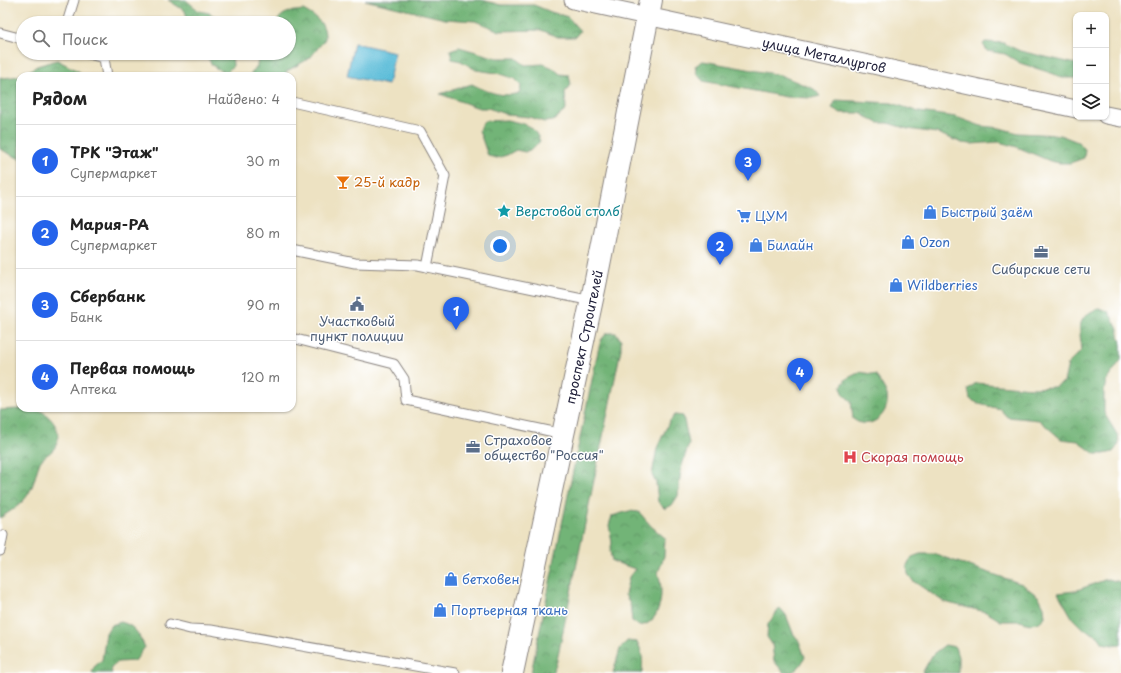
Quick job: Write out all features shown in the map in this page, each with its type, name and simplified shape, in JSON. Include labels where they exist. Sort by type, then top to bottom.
[{"type":"street","name":"улица Металлургов","points":[[573,0],[649,8],[1073,108]]},
{"type":"street","name":"проспект Строителей","points":[[512,673],[592,301],[649,8]]},
{"type":"street","points":[[1109,116],[1121,118]]},
{"type":"lane","points":[[70,16],[74,0]]},
{"type":"lane","points":[[0,33],[16,37]]},
{"type":"lane","points":[[104,60],[106,72]]},
{"type":"lane","points":[[296,103],[420,132],[445,176],[427,267]]},
{"type":"lane","points":[[296,251],[355,264],[418,265],[592,301]]},
{"type":"lane","points":[[296,339],[394,364],[404,379],[406,400],[563,434]]},
{"type":"lane","points":[[0,551],[3,535]]},
{"type":"lane","points":[[170,624],[190,629],[211,630],[455,673]]},
{"type":"green space","points":[[168,0],[186,0],[199,11],[209,13],[214,16],[187,16],[185,11]]},
{"type":"green space","points":[[365,0],[482,0],[501,5],[534,5],[568,17],[580,31],[575,37],[558,37],[541,30],[500,31],[475,21],[445,19]]},
{"type":"green space","points":[[303,10],[312,15],[323,26],[325,39],[310,58],[286,72],[252,72],[257,66],[258,60],[296,60],[296,16],[281,16],[291,12]]},
{"type":"green space","points":[[985,42],[1003,43],[1020,51],[1073,63],[1073,78],[1062,78],[1020,63],[1005,54],[987,51],[983,44]]},
{"type":"green space","points":[[459,47],[497,58],[516,58],[525,65],[544,64],[553,68],[560,74],[569,75],[571,85],[565,92],[566,110],[553,121],[544,122],[529,117],[508,115],[488,108],[479,108],[440,94],[472,84],[495,93],[507,95],[520,93],[521,85],[515,79],[497,73],[476,70],[461,61],[452,59],[450,50]]},
{"type":"green space","points":[[57,60],[80,72],[27,72],[37,66]]},
{"type":"green space","points":[[210,60],[233,60],[233,66],[227,72],[216,68]]},
{"type":"green space","points":[[703,61],[780,75],[814,89],[820,96],[812,98],[786,97],[703,81],[697,74],[695,66]]},
{"type":"green space","points":[[16,76],[16,157],[0,149],[0,77]]},
{"type":"green space","points":[[836,100],[892,103],[919,112],[956,117],[981,126],[1000,128],[1018,133],[1060,135],[1078,142],[1085,149],[1084,158],[1070,163],[1060,163],[1050,161],[1017,147],[999,142],[971,144],[962,143],[937,133],[908,129],[888,123],[878,123],[860,113],[841,113],[832,108]]},
{"type":"green space","points":[[507,120],[523,124],[531,128],[540,141],[534,148],[525,152],[516,150],[497,158],[488,156],[479,130],[484,121]]},
{"type":"green space","points":[[1099,308],[1109,312],[1118,329],[1121,345],[1121,360],[1106,381],[1104,391],[1104,413],[1118,436],[1119,444],[1113,452],[1095,454],[1078,441],[1061,439],[1039,420],[1007,417],[1000,409],[979,404],[970,399],[968,389],[976,383],[1032,388],[1054,387],[1064,382],[1068,364],[1082,350],[1080,329],[1083,319],[1086,315]]},
{"type":"green space","points":[[607,333],[616,333],[621,340],[621,349],[556,665],[552,673],[531,673],[598,351],[601,340]]},
{"type":"green space","points":[[860,372],[876,375],[887,395],[884,411],[881,416],[873,422],[860,423],[853,419],[851,401],[844,395],[841,387],[846,379]]},
{"type":"green space","points":[[16,409],[16,412],[42,412],[51,419],[57,429],[58,441],[54,449],[40,462],[32,486],[25,498],[18,506],[0,518],[0,410]]},
{"type":"green space","points":[[675,415],[683,416],[689,443],[681,469],[678,496],[672,505],[665,509],[658,502],[656,483],[652,475],[657,448],[669,422]]},
{"type":"green space","points":[[629,511],[639,512],[651,526],[665,538],[664,556],[658,573],[661,585],[659,607],[653,619],[646,624],[639,626],[632,621],[630,603],[625,595],[629,577],[635,569],[612,561],[610,551],[612,543],[609,525],[612,516]]},
{"type":"green space","points":[[920,554],[934,554],[1022,584],[1039,597],[1044,607],[1045,617],[1038,623],[1030,624],[1020,621],[1001,621],[986,612],[944,602],[913,581],[908,574],[907,565],[912,557]]},
{"type":"green space","points":[[1107,579],[1121,582],[1121,644],[1112,645],[1103,643],[1098,636],[1082,628],[1073,619],[1058,593],[1075,591]]},
{"type":"green space","points":[[780,608],[786,615],[805,657],[797,669],[788,673],[784,673],[774,661],[772,644],[767,637],[768,624]]},
{"type":"green space","points":[[121,622],[133,628],[145,647],[135,661],[118,662],[111,668],[112,673],[92,673],[94,667],[102,660],[106,633],[111,625]]},
{"type":"green space","points":[[627,641],[637,642],[639,646],[642,657],[642,673],[613,673],[620,649]]},
{"type":"green space","points":[[945,645],[955,647],[958,657],[958,673],[922,673],[933,654]]},
{"type":"water","points":[[354,43],[395,52],[388,85],[347,76]]},
{"type":"place","name":"Сбербанк","points":[[748,181]]},
{"type":"place","name":"25-й кадр","points":[[343,182]]},
{"type":"place","name":"Верстовой столб","points":[[504,211]]},
{"type":"place","name":"Быстрый заём","points":[[930,212]]},
{"type":"place","name":"ЦУМ","points":[[744,216]]},
{"type":"place","name":"Ozon","points":[[908,242]]},
{"type":"place","name":"Билайн","points":[[756,245]]},
{"type":"place","name":"Сибирские сети","points":[[1041,252]]},
{"type":"place","name":"Мария-РА","points":[[720,265]]},
{"type":"place","name":"Wildberries","points":[[896,285]]},
{"type":"place","name":"Участковый пункт полиции","points":[[357,304]]},
{"type":"place","name":"ТРК \"Этаж\"","points":[[456,330]]},
{"type":"place","name":"Первая помощь","points":[[800,391]]},
{"type":"place","name":"Страховое общество \"Россия\"","points":[[473,447]]},
{"type":"place","name":"Скорая помощь","points":[[850,457]]},
{"type":"place","name":"бетховен","points":[[451,579]]},
{"type":"place","name":"Портьерная ткань","points":[[440,610]]}]
